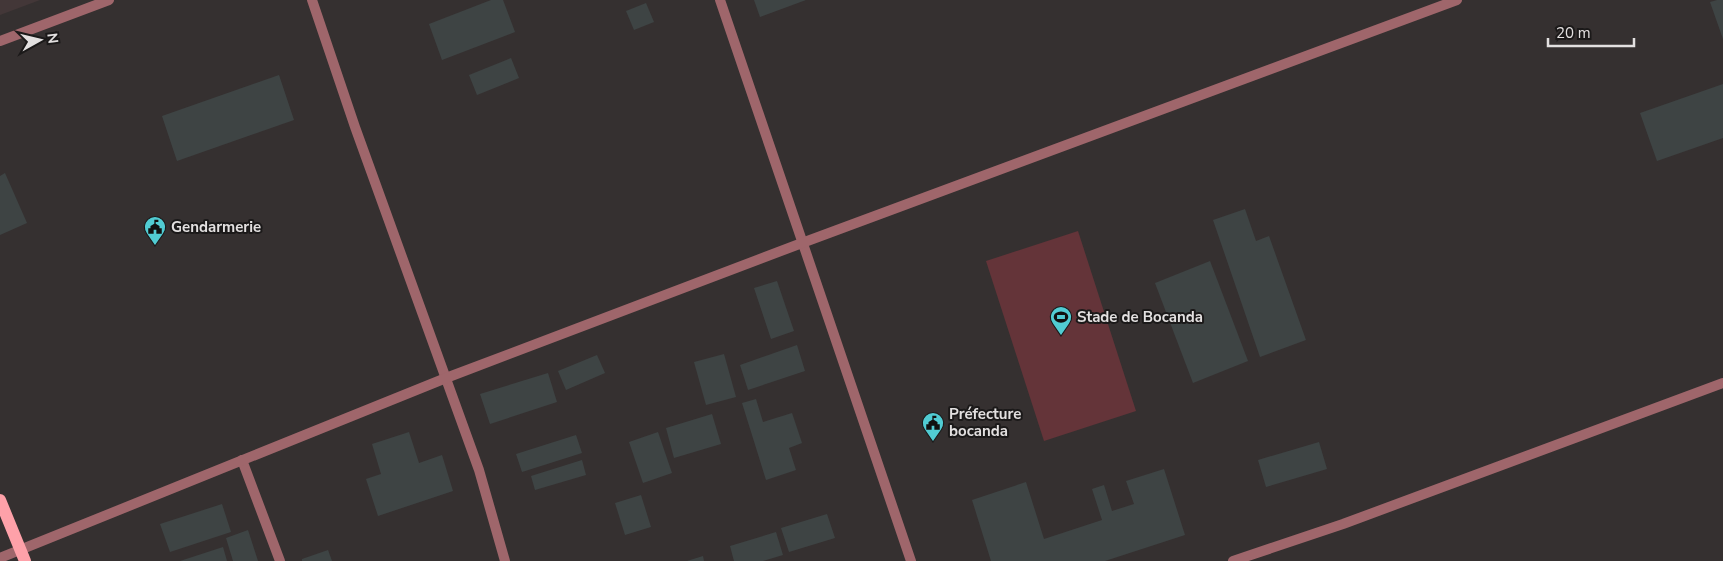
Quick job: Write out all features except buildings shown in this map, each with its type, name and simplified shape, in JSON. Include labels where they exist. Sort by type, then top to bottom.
[{"type":"main road","points":[[0,500],[23,555]]},
{"type":"street","points":[[0,41],[109,0]]},
{"type":"street","points":[[312,0],[355,127],[479,470],[505,561]]},
{"type":"street","points":[[720,0],[911,561]]},
{"type":"street","points":[[0,558],[23,555],[242,460],[446,378],[802,243],[1457,0]]},
{"type":"street","points":[[1233,561],[1343,524],[1723,383]]},
{"type":"street","points":[[242,460],[280,561]]},
{"type":"shaded area","points":[[0,0],[40,0],[0,15]]},
{"type":"shaded area","name":"Stade de Bocanda","points":[[1078,231],[1136,411],[1044,441],[986,261]]},
{"type":"place","name":"Gendarmerie","points":[[155,246]]},
{"type":"place","name":"Stade de Bocanda","points":[[1061,336]]},
{"type":"place","name":"Préfecture bocanda","points":[[933,442]]}]
